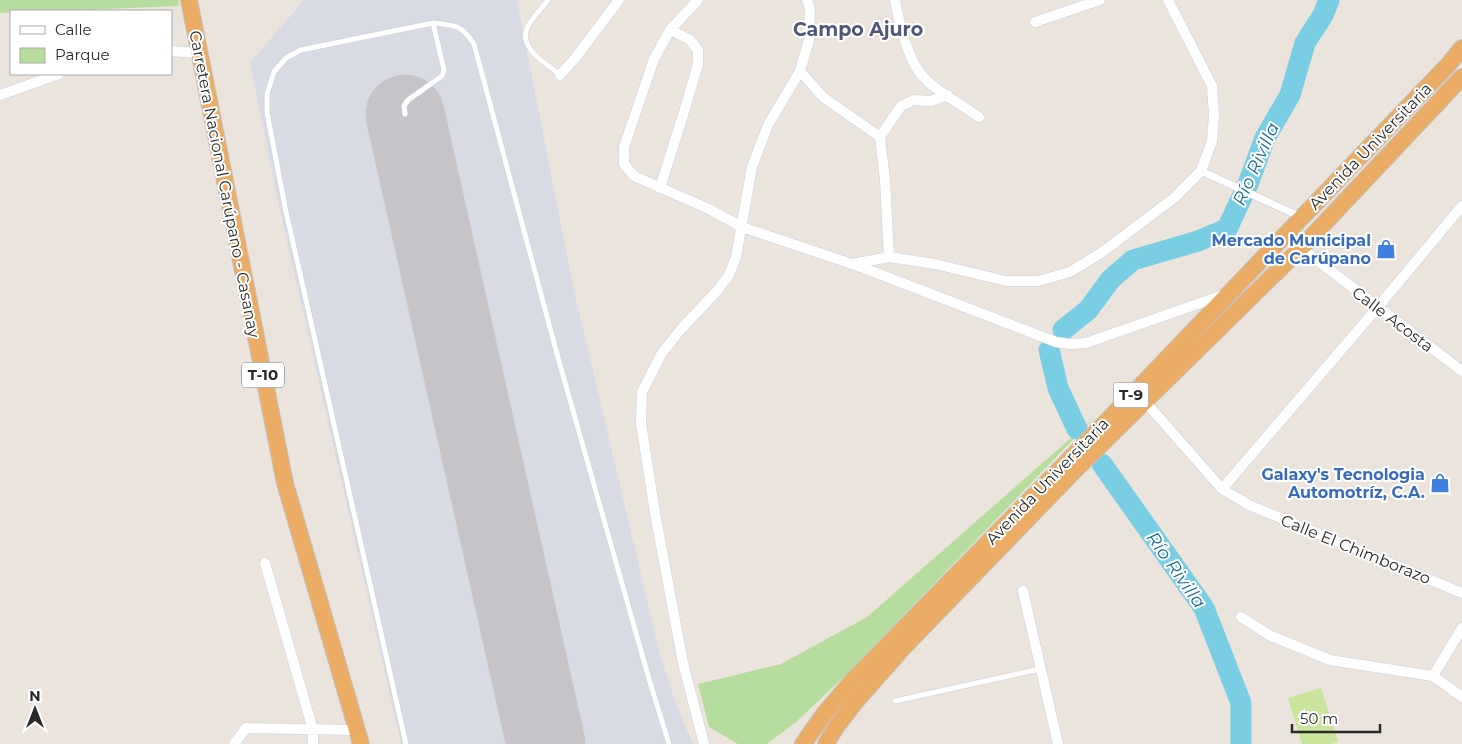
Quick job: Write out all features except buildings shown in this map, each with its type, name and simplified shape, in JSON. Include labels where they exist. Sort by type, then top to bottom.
[{"type":"highway","name":"Carretera Nacional Carúpano - Casanay","points":[[189,0],[198,53],[285,483],[359,737]]},
{"type":"highway","name":"Avenida Universitaria","points":[[826,744],[857,700],[902,649],[1077,468],[1228,293],[1302,218],[1462,48]]},
{"type":"highway","name":"T-9","points":[[1140,396],[1301,248],[1462,76]]},
{"type":"highway","name":"Avenida Universitaria","points":[[800,742],[854,680],[1140,396]]},
{"type":"street","points":[[560,75],[619,0]]},
{"type":"street","points":[[698,0],[670,30],[654,58],[624,147],[624,164],[634,176],[709,209],[742,227],[852,264],[1056,342],[1070,344],[1086,343],[1228,293]]},
{"type":"street","points":[[704,744],[683,663],[640,423],[642,392],[662,353],[729,275],[736,257],[752,167],[768,125],[800,71],[810,40],[810,9],[807,0]]},
{"type":"street","points":[[895,0],[900,26],[920,73],[948,96],[979,117]]},
{"type":"street","points":[[1035,22],[1100,0]]},
{"type":"street","points":[[852,264],[889,257],[935,264],[1006,281],[1038,281],[1070,272],[1101,253],[1174,198],[1201,171],[1212,141],[1214,115],[1212,86],[1168,0]]},
{"type":"street","points":[[660,188],[698,64],[698,50],[689,39],[670,30]]},
{"type":"street","points":[[172,51],[198,53]]},
{"type":"street","points":[[800,71],[823,97],[880,137]]},
{"type":"street","points":[[0,95],[56,75]]},
{"type":"street","points":[[889,257],[885,180],[880,137],[902,106],[914,100],[931,101],[948,96]]},
{"type":"street","points":[[1201,171],[1302,218]]},
{"type":"street","points":[[1222,489],[1462,206]]},
{"type":"street","name":"Calle Acosta","points":[[1301,248],[1462,371]]},
{"type":"street","name":"Calle El Chimborazo","points":[[1140,396],[1222,489],[1249,505],[1462,593]]},
{"type":"street","points":[[265,563],[313,730],[312,744]]},
{"type":"street","points":[[1023,591],[1058,744]]},
{"type":"street","points":[[1241,617],[1271,636],[1330,660],[1433,676],[1462,697]]},
{"type":"street","points":[[1433,676],[1462,628]]},
{"type":"street","points":[[234,744],[246,728],[313,730],[359,737]]},
{"type":"lane","points":[[548,0],[527,27],[526,41],[532,53],[560,75]]},
{"type":"lane","points":[[405,114],[404,106],[408,100],[442,76],[444,70],[433,22]]},
{"type":"lane","points":[[406,744],[285,207],[267,112],[267,94],[274,72],[286,58],[301,50],[433,22],[454,25],[466,32],[474,44],[560,363],[669,744]]},
{"type":"lane","points":[[895,701],[1041,669]]},
{"type":"shaded area","points":[[304,0],[517,0],[573,286],[660,655],[676,704],[693,744],[401,744],[276,193],[250,63]]},
{"type":"green space","points":[[0,0],[178,0],[179,6],[77,10],[10,10],[10,13],[0,13]]},
{"type":"green space","points":[[1095,417],[847,674],[795,723],[767,744],[738,744],[709,727],[698,684],[781,664],[867,617]]},
{"type":"green space","points":[[1321,688],[1338,742],[1331,744],[1302,744],[1288,698]]},
{"type":"waterway","name":"Río Rivilla","points":[[1063,330],[1088,310],[1111,279],[1133,260],[1198,241],[1227,229],[1248,184],[1265,138],[1290,95],[1305,43],[1323,15],[1329,0]]},
{"type":"waterway","name":"Río Rivilla","points":[[1049,350],[1058,388],[1077,429]]},
{"type":"waterway","name":"Río Rivilla","points":[[1102,464],[1204,608],[1241,703],[1241,744]]},
{"type":"runway","points":[[405,114],[546,744]]},
{"type":"place","name":"Mercado Municipal de Carúpano","points":[[1386,249]]},
{"type":"place","name":"Galaxy's Tecnologia Automotríz, C.A.","points":[[1440,483]]},
{"type":"district","name":"Campo Ajuro","points":[[858,29]]}]
